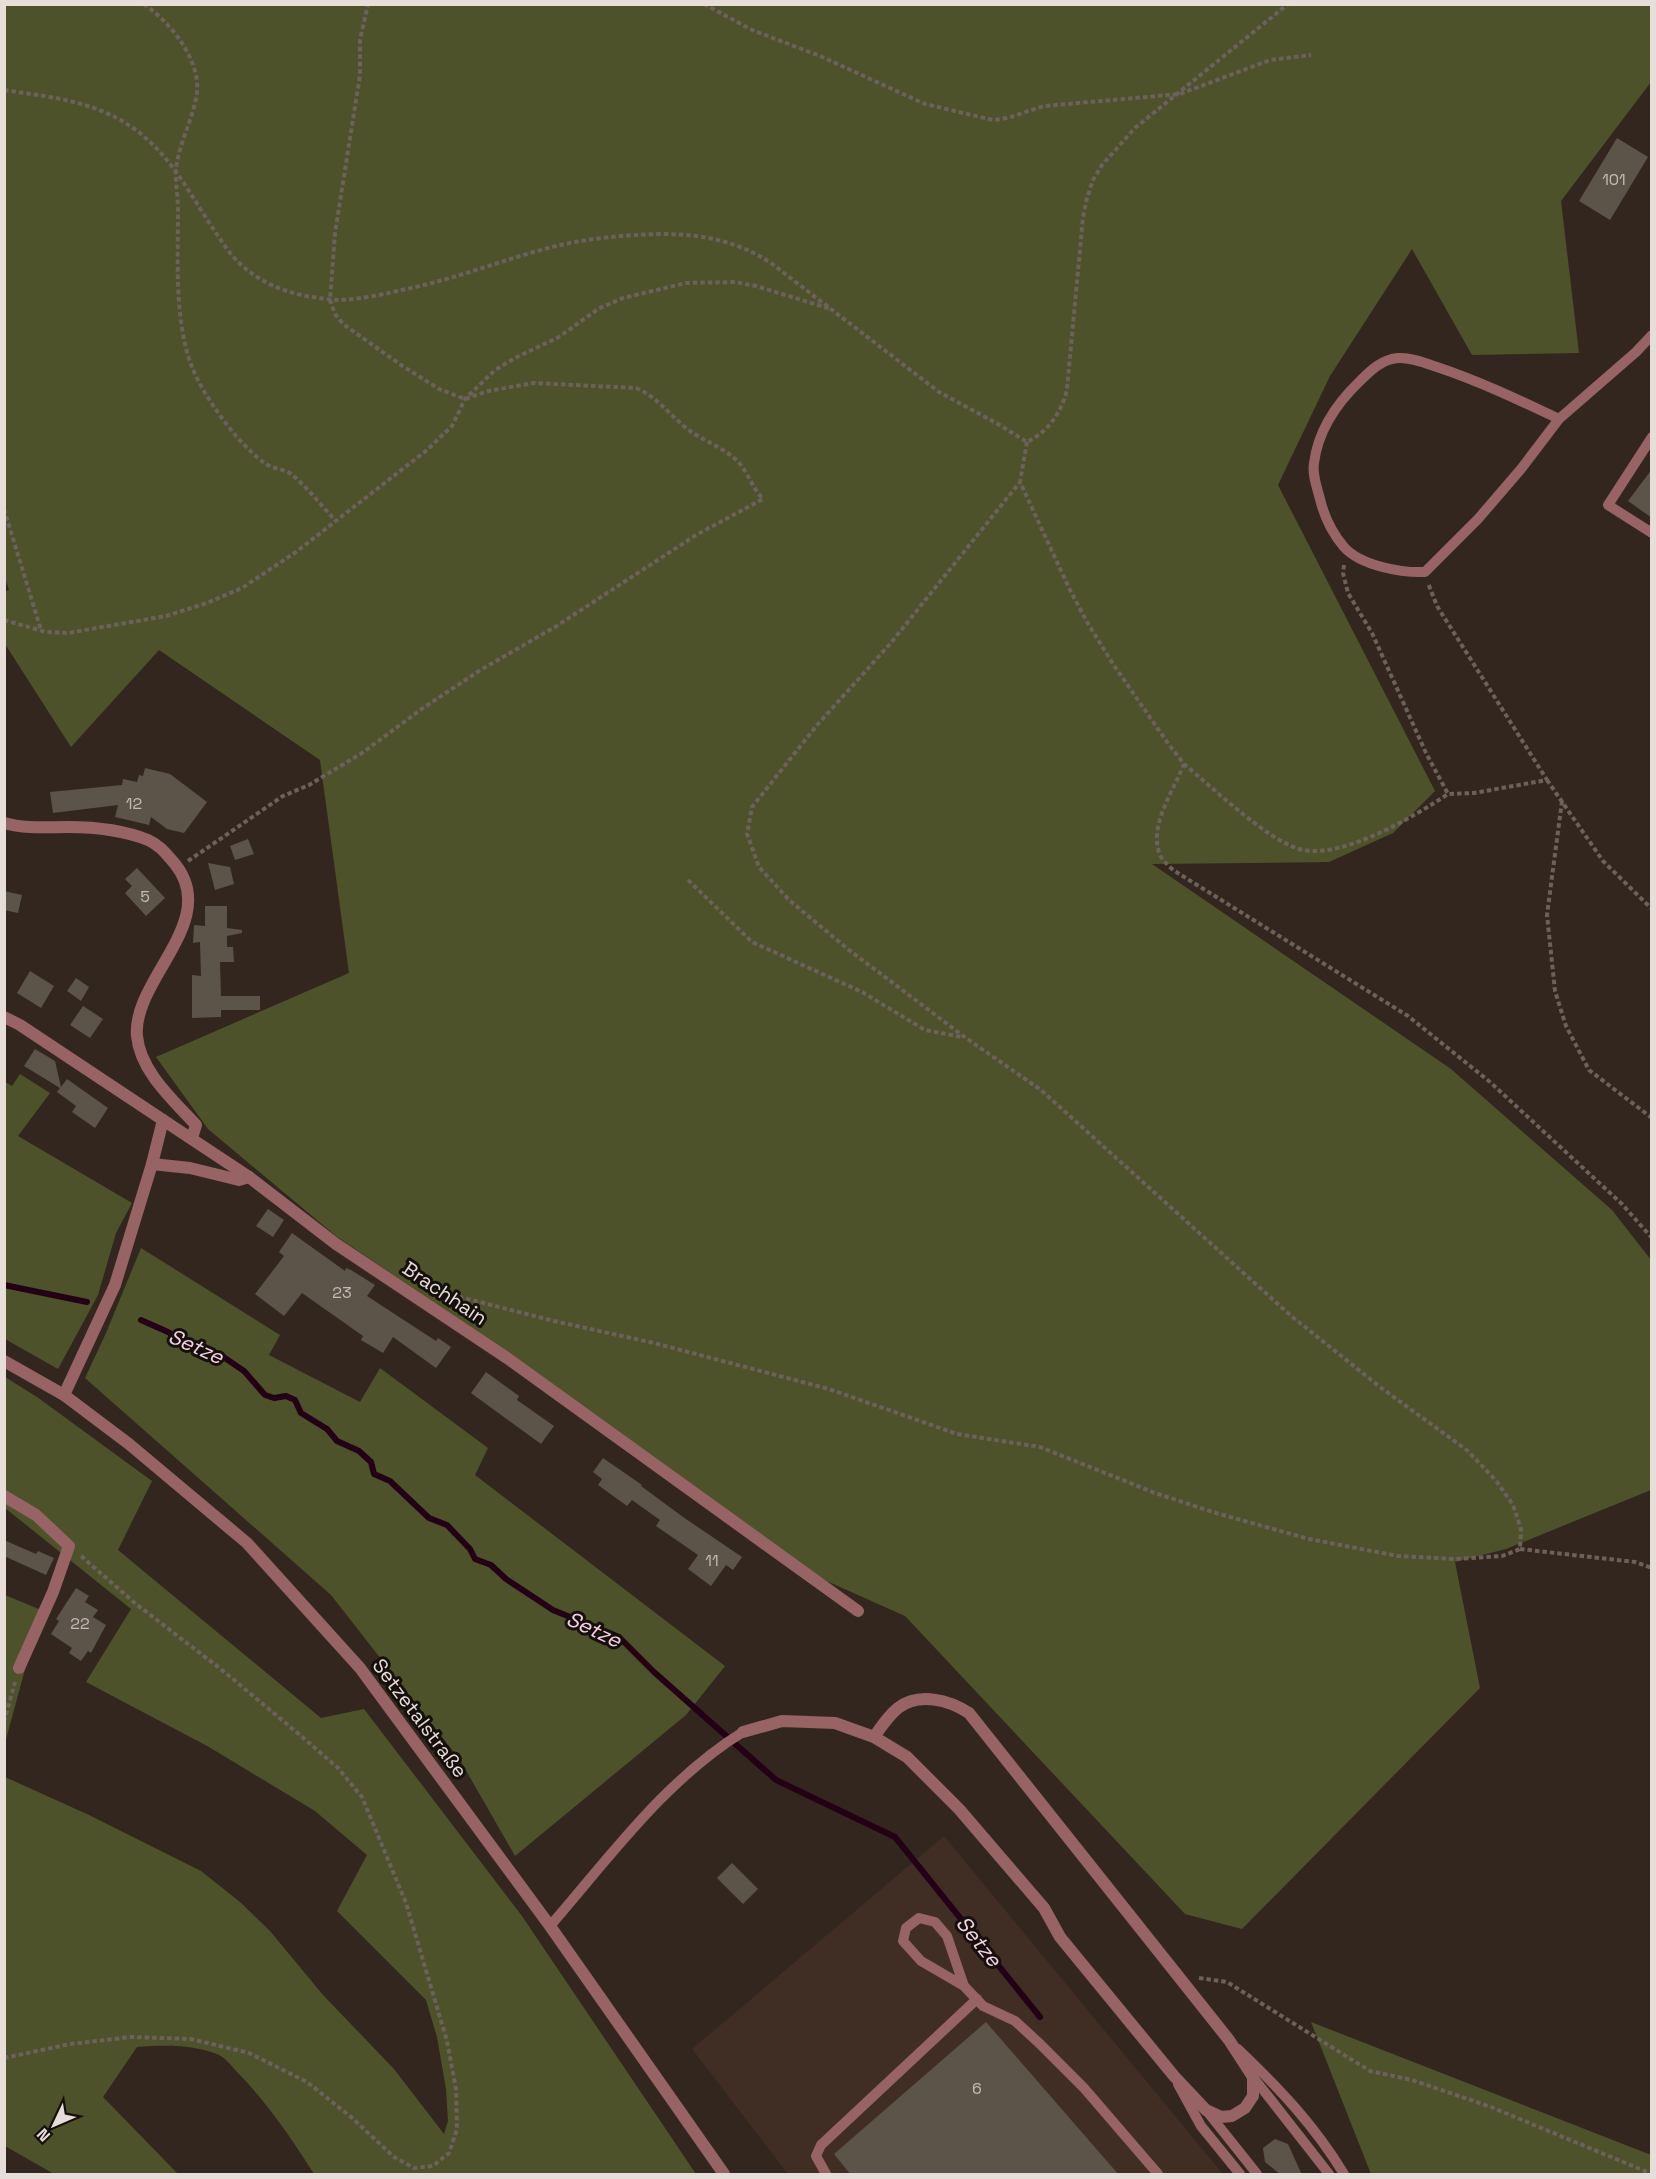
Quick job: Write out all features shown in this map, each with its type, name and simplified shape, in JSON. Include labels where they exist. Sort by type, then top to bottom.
[{"type":"street","points":[[4,823],[26,827],[97,828],[135,836],[150,841],[164,850],[178,868],[186,884],[189,903],[184,921],[137,1022],[137,1038],[145,1064],[163,1090],[196,1125],[192,1138]]},
{"type":"street","name":"Brachhain","points":[[4,1017],[21,1025],[249,1177],[336,1244],[507,1358],[858,1611]]},
{"type":"street","points":[[64,1395],[115,1285],[163,1120]]},
{"type":"street","points":[[152,1164],[189,1168],[239,1180],[249,1177]]},
{"type":"street","name":"Setzetalstraße","points":[[4,1361],[64,1395],[129,1444],[247,1543],[360,1668],[550,1926],[724,2175]]},
{"type":"street","points":[[4,1496],[36,1515],[69,1546],[53,1592],[19,1668]]},
{"type":"street","points":[[743,1732],[782,1721],[835,1723],[874,1737],[907,1757],[959,1809],[1044,1908],[1060,1936],[1174,2076],[1206,2110],[1221,2117],[1232,2116],[1245,2108],[1253,2096],[1253,2078],[1229,2040],[969,1713],[955,1704],[922,1698],[900,1706],[889,1716],[874,1737]]},
{"type":"lane","points":[[1559,419],[1472,378],[1413,359],[1398,357],[1384,361],[1369,372],[1344,398],[1323,431],[1315,456],[1315,481],[1333,532],[1346,549],[1367,561],[1409,572],[1425,572],[1478,519],[1559,419],[1636,352],[1652,335]]},
{"type":"lane","points":[[1652,437],[1608,506],[1652,533]]},
{"type":"lane","points":[[550,1926],[663,1795],[721,1745],[743,1732]]},
{"type":"lane","points":[[964,1986],[947,1936],[935,1922],[919,1918],[906,1928],[903,1941],[921,1960],[964,1986],[983,2006],[1015,2021],[1084,2088],[1158,2175]]},
{"type":"lane","points":[[826,2175],[816,2156],[821,2145],[976,1999]]},
{"type":"lane","points":[[1229,2040],[1282,2090],[1326,2144],[1344,2175]]},
{"type":"lane","points":[[1174,2076],[1201,2126],[1239,2175]]},
{"type":"lane","points":[[1253,2078],[1329,2175]]},
{"type":"lane","points":[[1206,2110],[1257,2175]]},
{"type":"path","points":[[144,4],[170,28],[196,69],[197,96],[190,123],[180,145],[176,171],[181,315],[185,348],[193,370],[219,413],[252,452],[266,464],[290,473],[335,520]]},
{"type":"path","points":[[178,868],[283,796],[309,785],[362,753],[423,708],[482,669],[555,627],[696,535],[764,499],[735,460],[677,421],[658,400],[636,387],[534,383],[465,399],[440,389],[402,365],[343,324],[335,314],[330,300],[335,233],[360,75],[360,40],[368,4]]},
{"type":"path","points":[[704,4],[765,36],[820,56],[925,104],[993,120],[1003,120],[1027,110],[1045,106],[1180,94],[1270,60],[1311,55]]},
{"type":"path","points":[[1027,442],[1038,437],[1063,406],[1067,389],[1083,217],[1093,180],[1120,143],[1135,128],[1180,94],[1288,4]]},
{"type":"path","points":[[4,90],[68,99],[92,106],[113,116],[149,141],[176,171],[223,242],[248,271],[297,296],[330,300],[382,295],[559,246],[603,237],[669,234],[721,240],[756,253],[939,392],[1027,442]]},
{"type":"path","points":[[4,620],[41,630],[68,633],[107,628],[166,616],[207,603],[242,588],[269,571],[427,450],[452,426],[465,399],[495,370],[560,337],[598,309],[623,298],[686,283],[735,282],[756,286],[834,310]]},
{"type":"path","points":[[1027,442],[1020,482],[890,644],[818,724],[752,807],[747,834],[759,867],[789,900],[849,950],[966,1038],[1041,1090],[1290,1315],[1380,1387],[1468,1451],[1497,1482],[1513,1505],[1521,1529],[1520,1549]]},
{"type":"path","points":[[1020,482],[1087,622],[1167,742],[1184,764],[1280,840],[1302,850],[1332,848],[1356,843],[1420,813],[1448,794],[1474,793],[1547,780]]},
{"type":"path","points":[[4,509],[41,630]]},
{"type":"path","points":[[1346,549],[1343,573],[1348,592],[1372,633],[1426,753],[1448,794]]},
{"type":"path","points":[[1425,572],[1430,592],[1437,606],[1547,780],[1603,861],[1652,909]]},
{"type":"path","points":[[1184,764],[1160,823],[1157,838],[1161,858],[1173,870],[1408,1016],[1490,1082],[1622,1204],[1652,1238]]},
{"type":"path","points":[[1562,801],[1547,915],[1555,991],[1566,1026],[1589,1070],[1652,1118]]},
{"type":"path","points":[[688,880],[752,942],[862,992],[925,1030],[966,1038]]},
{"type":"path","points":[[431,1307],[456,1296],[785,1377],[828,1389],[957,1434],[1040,1447],[1155,1493],[1309,1539],[1398,1556],[1455,1559],[1502,1556],[1520,1549],[1635,1562],[1652,1568]]},
{"type":"path","points":[[4,2058],[70,2044],[132,2037],[191,2039],[249,2053],[307,2082],[351,2117],[394,2157],[414,2168],[433,2166],[449,2153],[457,2129],[456,2089],[447,2042],[406,1903],[362,1797],[338,1768],[300,1735],[222,1670],[136,1604],[69,1546]]},
{"type":"path","points":[[4,1722],[19,1668]]},
{"type":"path","points":[[1177,1975],[1227,1982],[1370,2071],[1412,2080],[1491,2107],[1652,2174]]},
{"type":"shaded area","points":[[944,1836],[1223,2174],[788,2174],[692,2049]]},
{"type":"green space","points":[[5,5],[1651,5],[1651,82],[1561,201],[1579,353],[1472,355],[1412,249],[1330,376],[1278,485],[1435,791],[1393,833],[1329,862],[1152,864],[1451,1069],[1612,1210],[1651,1260],[1651,1490],[1506,1549],[1455,1562],[1480,1688],[1242,1929],[1185,1914],[905,1616],[802,1570],[527,1366],[336,1236],[208,1129],[156,1057],[349,973],[320,760],[159,650],[71,747],[5,644],[4,592],[9,590],[4,575]]},
{"type":"green space","points":[[20,1074],[50,1093],[18,1136],[132,1203],[116,1233],[98,1295],[58,1369],[5,1339],[5,1082],[12,1086]]},
{"type":"green space","points":[[141,1248],[280,1335],[269,1355],[360,1402],[380,1368],[488,1448],[475,1475],[725,1666],[686,1715],[515,1856],[460,1760],[331,1595],[85,1378]]},
{"type":"green space","points":[[5,1377],[37,1397],[152,1481],[118,1550],[321,1718],[364,1709],[522,1916],[696,2174],[314,2174],[270,2110],[227,2061],[209,2051],[178,2046],[137,2047],[103,2097],[178,2174],[54,2174],[5,2146],[5,1777],[89,1815],[201,1871],[240,1902],[270,1931],[323,1995],[394,2069],[444,2134],[448,2121],[446,2089],[437,2037],[426,2000],[337,1911],[367,1855],[315,1811],[209,1747],[86,1682],[131,1609],[5,1508]]},
{"type":"green space","points":[[5,1595],[46,1612],[30,1651],[5,1743]]},
{"type":"green space","points":[[1311,2022],[1651,2155],[1651,2174],[1371,2174]]},
{"type":"building","points":[[1617,138],[1648,157],[1610,220],[1579,201]]},
{"type":"building","points":[[1652,469],[1652,518],[1628,501]]},
{"type":"building","points":[[145,768],[170,774],[207,802],[184,833],[167,829],[151,817],[149,825],[115,817],[118,805],[53,813],[50,792],[122,785],[123,779],[137,782],[139,775],[143,776]]},
{"type":"building","points":[[248,839],[254,854],[235,860],[230,846]]},
{"type":"building","points":[[208,863],[230,867],[234,884],[215,890]]},
{"type":"building","points":[[137,868],[165,898],[146,916],[125,893],[132,886],[125,879]]},
{"type":"building","points":[[4,891],[22,895],[18,913],[4,910]]},
{"type":"building","points":[[205,906],[227,906],[227,928],[242,930],[242,933],[227,936],[227,947],[233,947],[234,962],[220,962],[221,996],[260,996],[260,1010],[221,1010],[221,1017],[192,1018],[192,975],[201,976],[200,942],[193,943],[194,925],[205,926]]},
{"type":"building","points":[[30,971],[54,986],[41,1008],[17,993]]},
{"type":"building","points":[[76,978],[89,987],[81,1001],[67,991]]},
{"type":"building","points":[[83,1006],[103,1019],[90,1038],[70,1025]]},
{"type":"building","points":[[35,1049],[55,1061],[61,1087],[67,1079],[108,1108],[95,1128],[72,1112],[76,1106],[57,1092],[60,1088],[24,1066]]},
{"type":"building","points":[[268,1209],[284,1220],[273,1237],[256,1226]]},
{"type":"building","points":[[292,1233],[345,1271],[346,1268],[351,1270],[375,1285],[367,1296],[436,1341],[438,1338],[451,1347],[436,1368],[393,1337],[383,1353],[361,1340],[363,1336],[302,1293],[284,1316],[255,1294],[284,1256],[279,1252]]},
{"type":"building","points":[[486,1372],[519,1396],[517,1400],[554,1426],[541,1444],[471,1393]]},
{"type":"building","points":[[603,1458],[742,1557],[733,1570],[726,1565],[711,1586],[688,1569],[698,1555],[656,1526],[660,1520],[632,1500],[627,1506],[598,1485],[602,1479],[593,1472]]},
{"type":"building","points":[[4,1540],[36,1554],[38,1551],[54,1558],[46,1575],[4,1556]]},
{"type":"building","points":[[76,1588],[89,1596],[85,1602],[98,1610],[93,1617],[106,1625],[91,1653],[88,1651],[81,1661],[69,1653],[72,1648],[51,1634],[59,1621],[56,1619]]},
{"type":"building","points":[[732,1863],[758,1889],[743,1904],[717,1878]]},
{"type":"building","points":[[986,2022],[1119,2175],[851,2175],[834,2154]]},
{"type":"building","points":[[1275,2139],[1288,2144],[1302,2175],[1281,2175],[1265,2162],[1263,2148]]},
{"type":"waterway","name":"Setze","points":[[4,1285],[87,1302]]},
{"type":"waterway","name":"Setze","points":[[141,1320],[168,1332],[189,1345],[219,1354],[244,1371],[265,1395],[274,1398],[286,1396],[295,1400],[301,1413],[327,1429],[337,1441],[359,1451],[371,1462],[374,1474],[390,1481],[429,1518],[447,1525],[470,1549],[475,1559],[491,1565],[506,1579],[553,1610],[619,1637],[654,1672],[776,1780],[895,1837],[1040,2017]]}]
